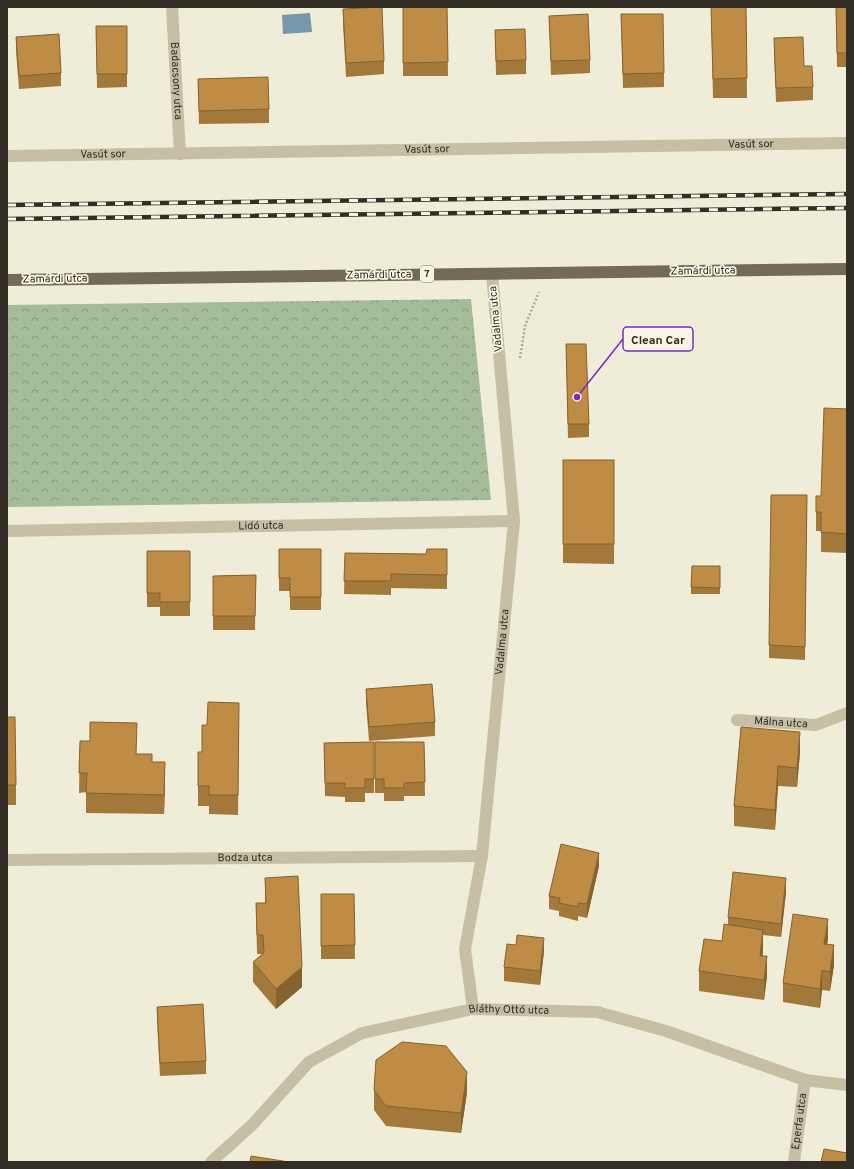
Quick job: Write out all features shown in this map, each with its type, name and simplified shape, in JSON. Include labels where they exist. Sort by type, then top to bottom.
[{"type":"main road","name":"Zamárdi utca","points":[[7,280],[847,269]]},
{"type":"street","name":"Badacsony utca","points":[[172,7],[180,154]]},
{"type":"street","name":"Vasút sor","points":[[7,156],[847,143]]},
{"type":"street","name":"Vadalma utca","points":[[473,1008],[465,950],[482,856],[514,521],[492,274]]},
{"type":"street","name":"Lidó utca","points":[[7,531],[514,521]]},
{"type":"street","name":"Málna utca","points":[[737,720],[816,725],[847,712]]},
{"type":"street","name":"Bodza utca","points":[[7,860],[482,856]]},
{"type":"street","name":"Bláthy Ottó utca","points":[[211,1162],[252,1125],[309,1062],[362,1033],[473,1008],[597,1012],[666,1031],[805,1080],[847,1086]]},
{"type":"street","name":"Eperfa utca","points":[[794,1162],[805,1080]]},
{"type":"green space","points":[[471,299],[491,500],[7,507],[7,305]]},
{"type":"water","points":[[310,13],[312,32],[283,34],[282,15]]},
{"type":"building","points":[[382,7],[384,61],[346,63],[343,9]]},
{"type":"building","points":[[403,7],[447,7],[448,62],[403,63]]},
{"type":"building","points":[[711,7],[746,7],[747,78],[713,79]]},
{"type":"building","points":[[836,7],[847,7],[847,53],[837,53]]},
{"type":"building","points":[[588,14],[590,60],[551,61],[549,16]]},
{"type":"building","points":[[621,14],[663,14],[664,73],[623,74]]},
{"type":"building","points":[[96,26],[127,26],[127,74],[97,74]]},
{"type":"building","points":[[525,29],[526,60],[496,61],[495,30]]},
{"type":"building","points":[[59,34],[61,73],[19,76],[16,37]]},
{"type":"building","points":[[803,37],[804,66],[812,66],[813,87],[776,88],[774,38]]},
{"type":"building","points":[[268,77],[269,109],[199,111],[198,79]]},
{"type":"building","points":[[566,344],[586,344],[589,424],[568,424]]},
{"type":"building","points":[[824,408],[847,409],[847,534],[821,532],[821,512],[816,512],[816,496],[821,496]]},
{"type":"building","points":[[563,460],[614,460],[614,544],[563,544]]},
{"type":"building","points":[[771,495],[807,495],[805,647],[769,645]]},
{"type":"building","points":[[279,549],[321,549],[321,597],[290,597],[290,578],[279,578]]},
{"type":"building","points":[[427,549],[447,549],[447,575],[391,574],[391,581],[344,581],[345,553],[426,554]]},
{"type":"building","points":[[147,551],[190,551],[190,602],[160,602],[160,593],[147,593]]},
{"type":"building","points":[[692,566],[720,566],[720,588],[691,587]]},
{"type":"building","points":[[256,575],[255,616],[213,616],[213,576]]},
{"type":"building","points":[[432,684],[435,722],[369,727],[366,689]]},
{"type":"building","points":[[208,702],[239,703],[238,795],[209,795],[209,786],[198,786],[198,752],[202,752],[202,725],[207,725]]},
{"type":"building","points":[[7,717],[15,717],[16,785],[7,785]]},
{"type":"building","points":[[90,722],[137,723],[136,754],[152,754],[152,762],[165,762],[164,795],[86,793],[87,773],[79,773],[80,741],[90,741]]},
{"type":"building","points":[[741,727],[800,732],[797,768],[778,766],[775,810],[734,806]]},
{"type":"building","points":[[374,742],[374,779],[365,779],[365,788],[345,788],[345,783],[325,783],[324,743]]},
{"type":"building","points":[[375,742],[424,742],[425,782],[404,783],[404,788],[384,788],[384,779],[375,779]]},
{"type":"building","points":[[561,844],[599,853],[587,904],[578,903],[578,907],[559,903],[560,898],[549,896]]},
{"type":"building","points":[[733,872],[786,878],[781,924],[728,917]]},
{"type":"building","points":[[298,876],[302,967],[276,989],[253,962],[264,953],[263,935],[257,935],[256,903],[266,903],[265,878]]},
{"type":"building","points":[[321,894],[354,894],[355,945],[321,946]]},
{"type":"building","points":[[793,914],[828,919],[824,944],[834,945],[830,972],[822,970],[820,989],[783,983]]},
{"type":"building","points":[[724,924],[763,930],[760,956],[767,956],[764,980],[699,971],[704,939],[722,941]]},
{"type":"building","points":[[517,935],[544,938],[540,971],[504,967],[507,944],[516,945]]},
{"type":"building","points":[[203,1004],[206,1061],[160,1063],[157,1007]]},
{"type":"building","points":[[402,1042],[446,1046],[467,1072],[461,1113],[386,1106],[374,1090],[376,1060]]},
{"type":"building","points":[[824,1149],[847,1153],[847,1162],[821,1162]]},
{"type":"building","points":[[251,1156],[289,1162],[250,1162]]},
{"type":"railway","points":[[7,205],[847,194]]},
{"type":"railway","points":[[7,219],[847,208]]},
{"type":"place","name":"Clean Car","points":[[577,397]]}]
